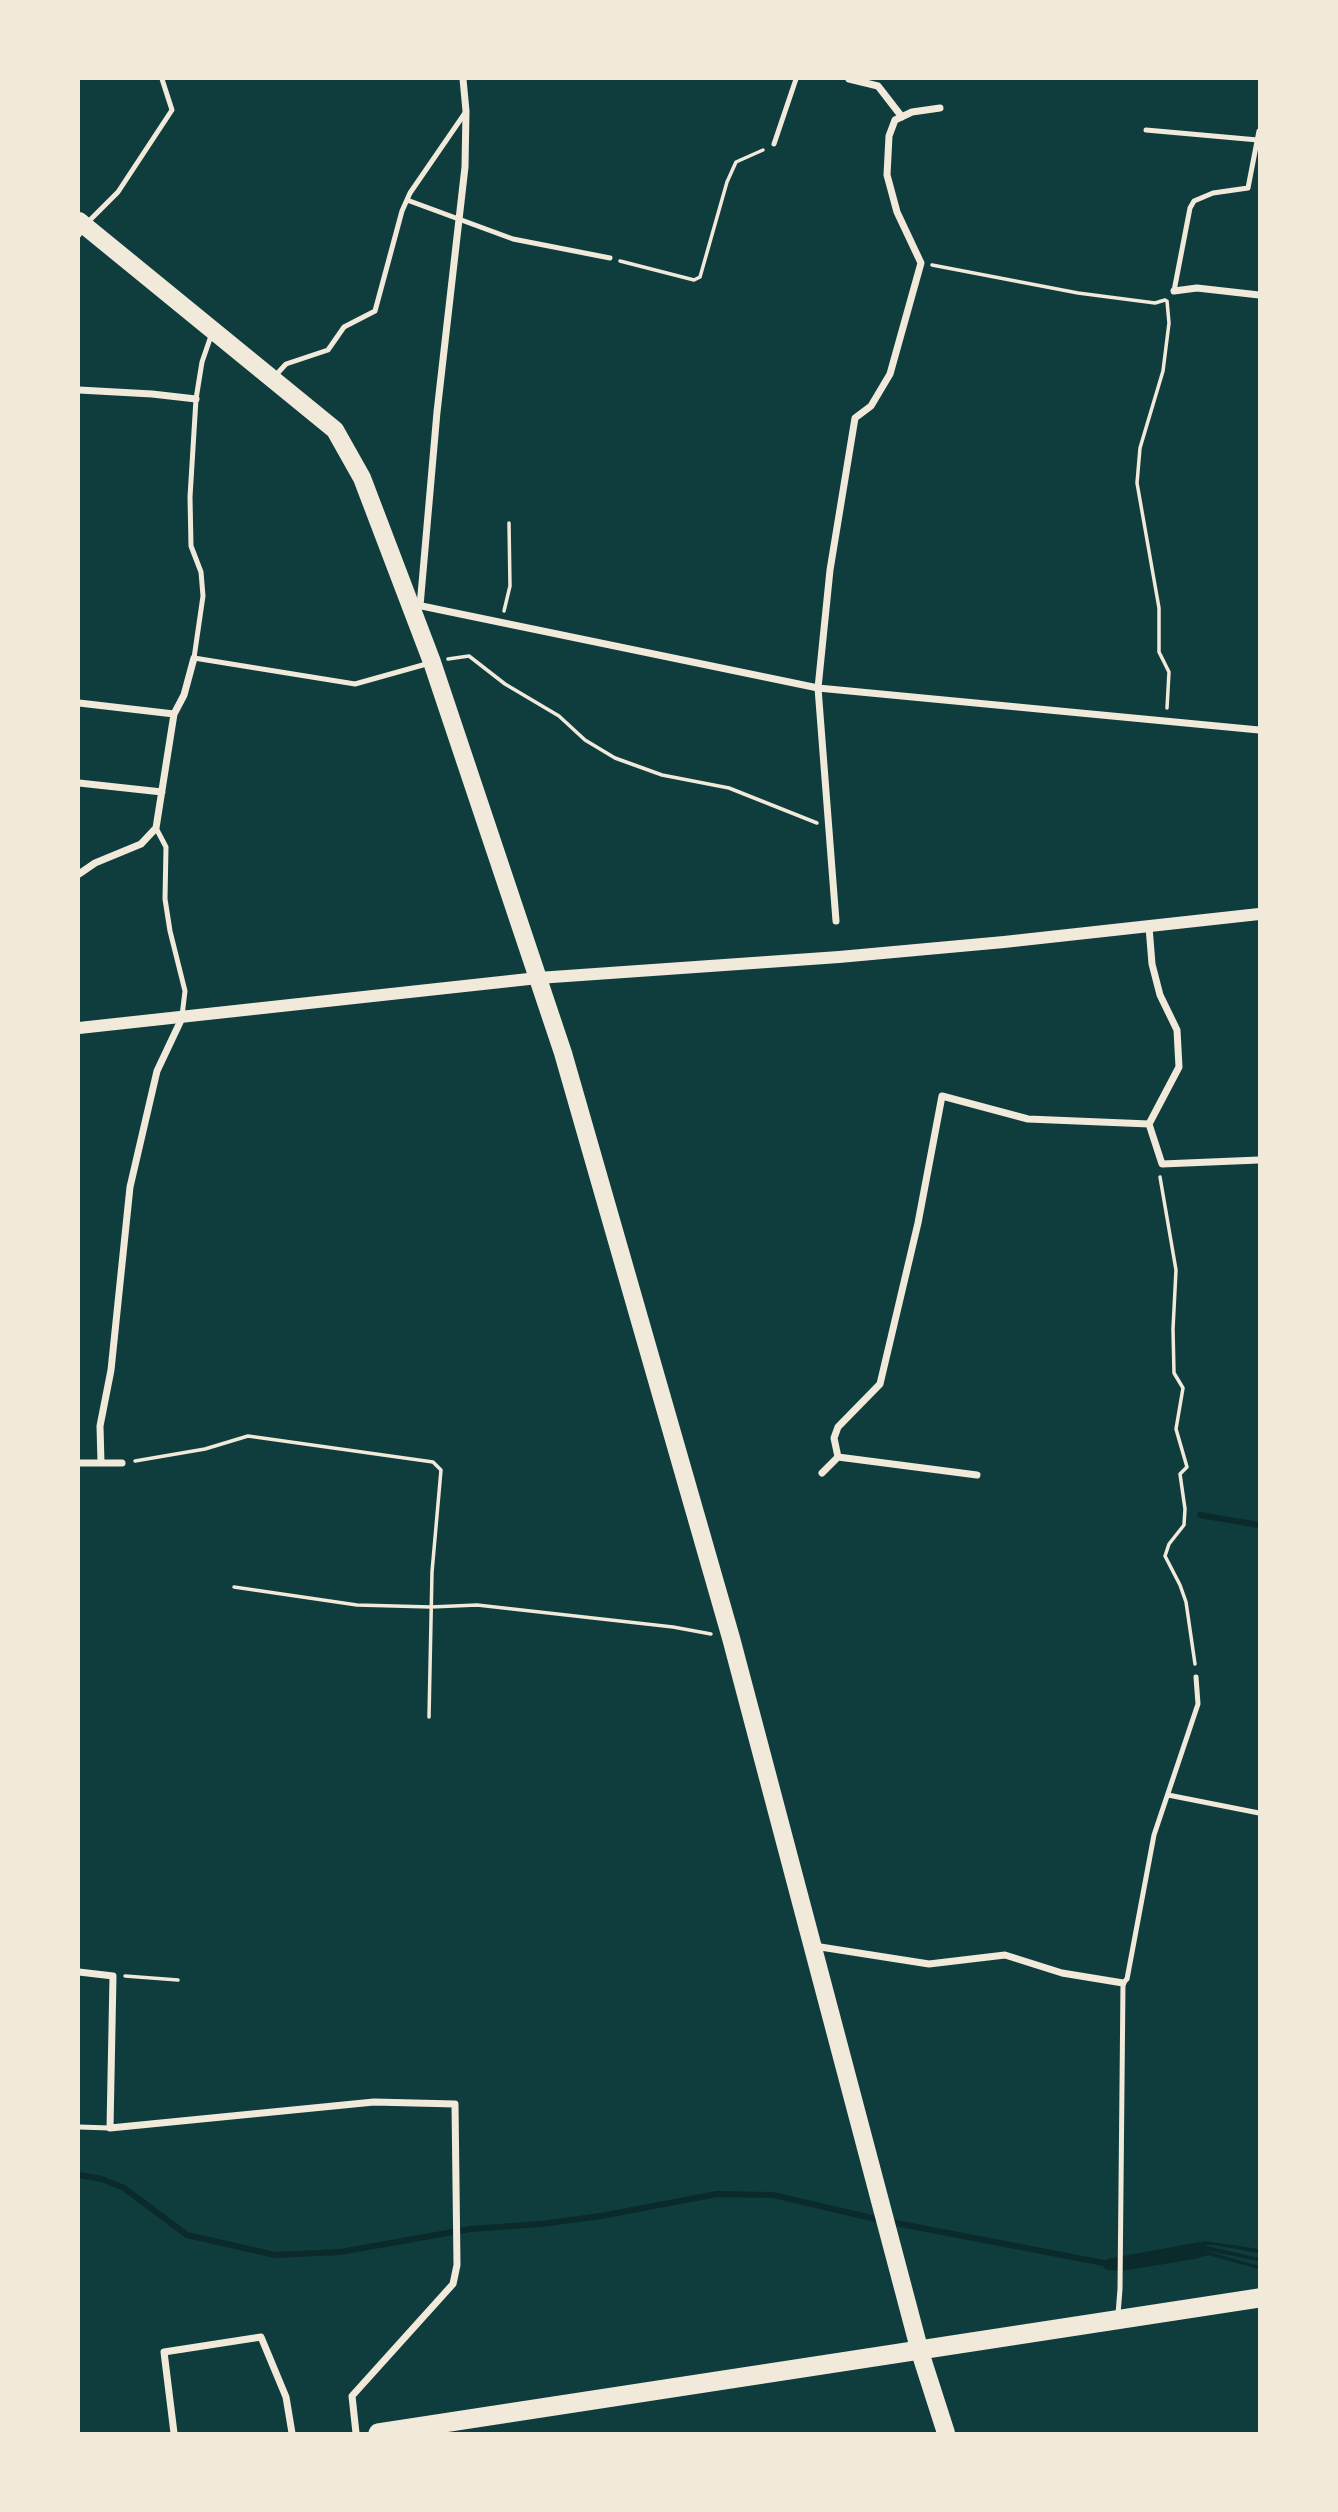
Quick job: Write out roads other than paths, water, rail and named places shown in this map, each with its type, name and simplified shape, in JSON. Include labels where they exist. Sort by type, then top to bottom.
[{"type":"highway","points":[[378,2433],[462,2426],[798,2367],[920,2352],[1259,2298]]},
{"type":"main road","points":[[81,227],[335,430],[362,478],[414,605],[563,1053],[731,1638],[920,2352],[946,2433]]},
{"type":"street","points":[[463,79],[466,111],[461,218],[414,605],[818,688],[1259,730]]},
{"type":"street","points":[[849,79],[878,86],[902,117]]},
{"type":"street","points":[[836,921],[818,688],[830,570],[855,418],[871,405],[890,374],[921,263],[897,212],[887,175],[889,136],[895,120],[912,112],[940,108]]},
{"type":"street","points":[[1174,291],[1197,288],[1259,295]]},
{"type":"street","points":[[79,390],[196,399]]},
{"type":"street","points":[[79,874],[95,863],[141,844],[156,828],[174,714],[184,695],[194,658]]},
{"type":"street","points":[[79,704],[174,714]]},
{"type":"street","points":[[79,783],[162,792]]},
{"type":"street","points":[[79,1028],[538,978],[839,957],[1259,914]]},
{"type":"street","points":[[1149,926],[1152,964],[1160,995],[1177,1030],[1179,1067],[1149,1124],[1162,1164],[1259,1160]]},
{"type":"street","points":[[101,1463],[100,1426],[111,1370],[130,1187],[157,1071],[182,1018]]},
{"type":"street","points":[[838,1457],[834,1438],[838,1427],[880,1384],[918,1223],[942,1096],[1028,1119],[1149,1124]]},
{"type":"street","points":[[822,1473],[838,1457]]},
{"type":"street","points":[[838,1457],[977,1475]]},
{"type":"street","points":[[79,1463],[122,1463]]},
{"type":"street","points":[[812,1946],[929,1964],[1004,1955],[1062,1973],[1124,1983]]},
{"type":"street","points":[[79,1972],[113,1976],[110,2127],[374,2102],[455,2105],[457,2265],[453,2284],[352,2396],[356,2433]]},
{"type":"street","points":[[174,2433],[164,2352],[261,2337],[286,2397],[292,2433]]},
{"type":"lane","points":[[81,227],[118,192],[172,110],[162,79]]},
{"type":"lane","points":[[774,144],[796,79]]},
{"type":"lane","points":[[272,378],[286,364],[328,350],[344,327],[375,311],[407,200],[466,111]]},
{"type":"lane","points":[[1146,130],[1258,140]]},
{"type":"lane","points":[[1174,291],[1190,208],[1194,201],[1213,194],[1248,188],[1259,131]]},
{"type":"lane","points":[[407,200],[513,239],[610,258]]},
{"type":"lane","points":[[213,330],[202,362],[196,399],[190,497],[191,546],[201,572],[203,596],[194,658],[355,684],[432,662]]},
{"type":"lane","points":[[156,828],[166,848],[165,899],[185,991],[182,1018]]},
{"type":"lane","points":[[1117,2320],[1120,2289],[1124,1983],[1127,1979],[1154,1835],[1198,1704],[1196,1677]]},
{"type":"lane","points":[[1168,1795],[1259,1813]]},
{"type":"lane","points":[[79,2127],[110,2127]]},
{"type":"water","points":[[1205,2241],[1259,2249],[1259,2253],[1203,2245],[1259,2258],[1259,2261],[1203,2250],[1259,2266],[1259,2269],[1208,2255],[1122,2271],[1107,2270],[1103,2267],[1107,2259]]},
{"type":"waterway","points":[[1200,1515],[1259,1525]]},
{"type":"waterway","points":[[79,2175],[102,2179],[124,2188],[187,2235],[275,2255],[340,2252],[470,2229],[601,2216],[717,2194],[773,2195],[880,2220],[1109,2264]]}]
